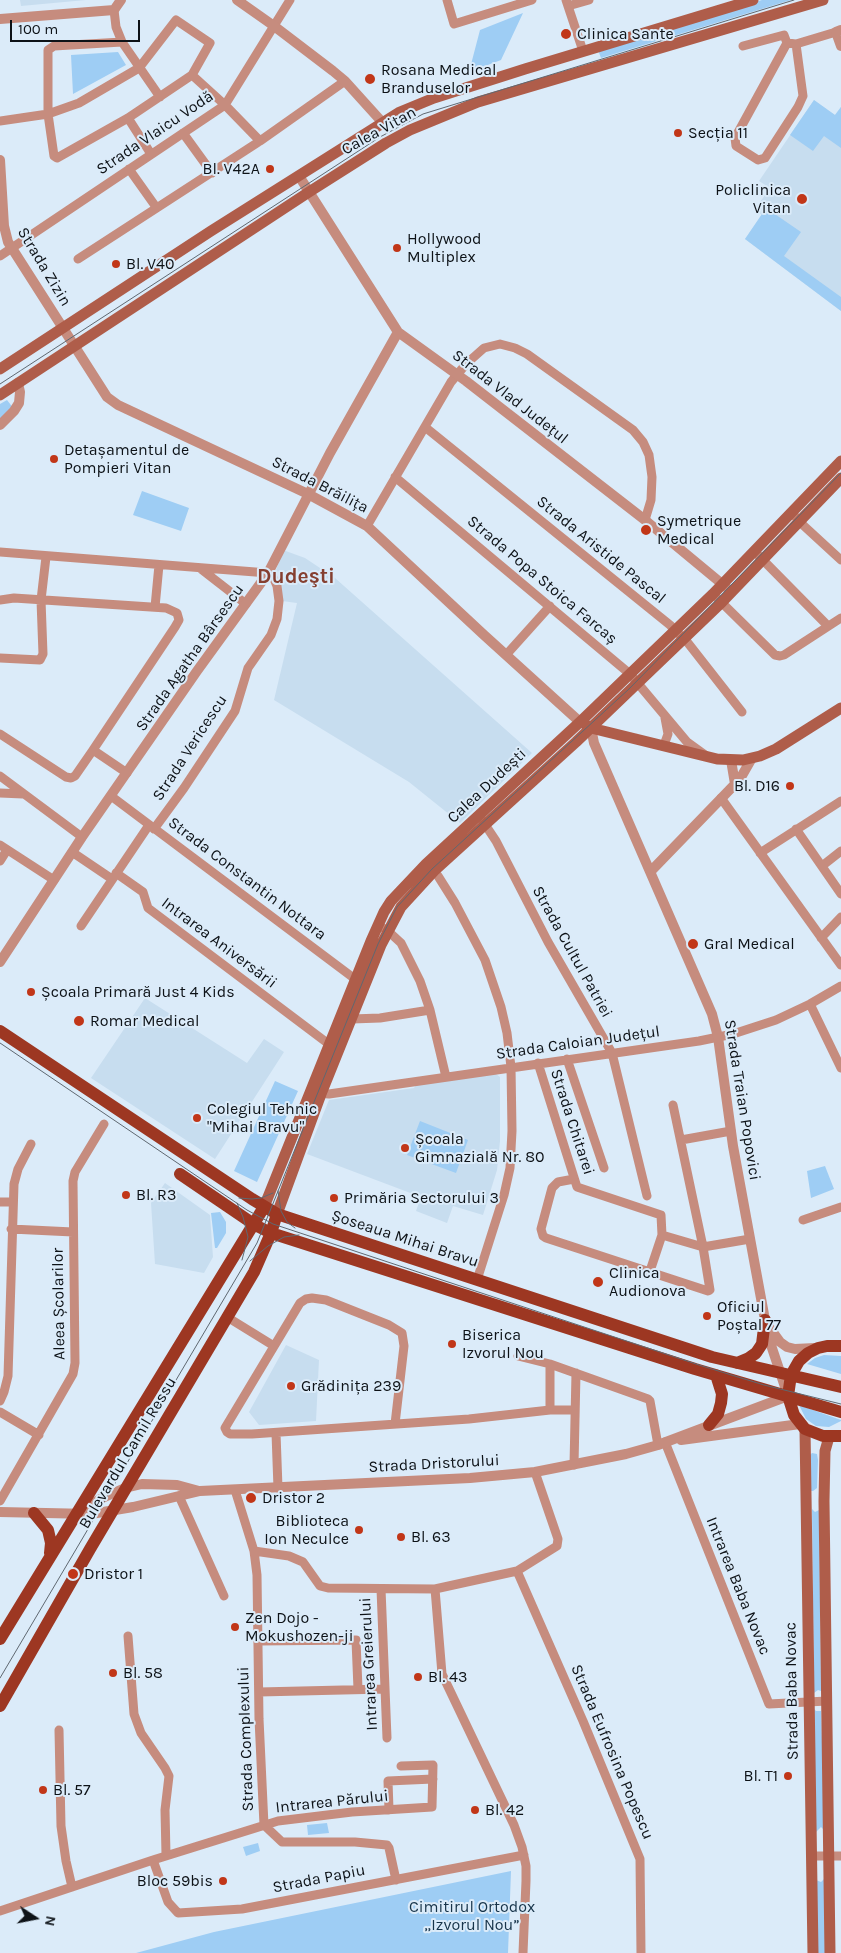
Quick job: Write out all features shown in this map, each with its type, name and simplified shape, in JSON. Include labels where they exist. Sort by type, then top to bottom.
[{"type":"main road","name":"Calea Vitan","points":[[0,369],[382,122],[406,109],[434,98],[753,0]]},
{"type":"main road","name":"Calea Vitan","points":[[0,394],[397,136],[478,102],[823,0]]},
{"type":"main road","name":"Calea Dudești","points":[[796,517],[841,461]]},
{"type":"main road","name":"Calea Dudești","points":[[264,1207],[316,1093],[339,1050],[352,1019],[360,983],[378,925],[395,897],[482,820],[723,584],[759,555],[796,517],[841,478]]},
{"type":"main road","name":"Calea Dudești","points":[[482,820],[591,728],[639,683],[732,592],[759,555]]},
{"type":"main road","points":[[580,722],[591,728],[731,760],[752,758],[776,749],[841,708]]},
{"type":"main road","name":"Calea Dudești","points":[[276,1214],[316,1093],[328,1044],[388,931],[408,898],[430,868]]},
{"type":"main road","name":"Șoseaua Mihai Bravu","points":[[0,1032],[276,1214],[697,1353],[841,1387]]},
{"type":"main road","points":[[180,1174],[254,1225],[271,1232],[716,1375],[841,1412]]},
{"type":"main road","points":[[229,1208],[239,1190]]},
{"type":"main road","name":"Bulevardul Camil Ressu","points":[[0,1638],[264,1207]]},
{"type":"main road","name":"Bulevardul Camil Ressu","points":[[0,1706],[125,1488],[227,1317],[256,1265],[271,1232],[276,1214]]},
{"type":"main road","points":[[299,1242],[305,1224]]},
{"type":"main road","points":[[237,1253],[256,1265]]},
{"type":"main road","points":[[737,1363],[756,1353],[762,1344],[765,1320]]},
{"type":"main road","points":[[830,1953],[824,1501],[825,1451],[835,1436],[802,1426],[790,1405],[786,1374],[799,1361],[818,1348],[841,1346]]},
{"type":"main road","points":[[709,1425],[718,1414],[721,1402],[722,1394],[716,1375]]},
{"type":"main road","name":"Strada Baba Novac","points":[[802,1426],[813,1953]]},
{"type":"main road","points":[[34,1513],[48,1530],[51,1543],[50,1554]]},
{"type":"street","points":[[121,0],[114,10],[116,27],[122,42],[160,97]]},
{"type":"street","points":[[237,0],[345,81],[382,122]]},
{"type":"street","name":"Strada Vlaicu Vodă","points":[[0,256],[225,105],[290,0]]},
{"type":"street","points":[[447,0],[454,24],[532,0]]},
{"type":"street","points":[[584,51],[567,3],[589,0]]},
{"type":"street","points":[[0,19],[114,10]]},
{"type":"street","points":[[0,121],[48,114],[79,103],[139,68],[176,20],[210,43],[192,75],[128,118],[57,158],[54,156],[48,114],[48,50],[54,46],[122,42]]},
{"type":"street","points":[[743,46],[784,35],[791,43],[803,96],[765,158],[758,160],[736,146],[734,138],[791,43],[838,31],[841,46]]},
{"type":"street","points":[[192,75],[260,141]]},
{"type":"street","points":[[78,259],[260,141],[345,81]]},
{"type":"street","points":[[128,118],[151,154]]},
{"type":"street","points":[[183,133],[212,173]]},
{"type":"street","name":"Strada Zizin","points":[[0,160],[5,235],[75,346]]},
{"type":"street","points":[[129,169],[156,207]]},
{"type":"street","name":"Strada Vlad Județul","points":[[299,176],[398,332],[457,374],[645,520],[732,592]]},
{"type":"street","name":"Strada Agatha Bârsescu","points":[[0,962],[82,837],[197,671],[268,573],[308,494],[398,332]]},
{"type":"street","points":[[367,526],[457,374],[484,348],[492,345],[508,345],[527,354],[633,430],[643,442],[652,466],[652,495],[645,520]]},
{"type":"street","name":"Strada Brăilița","points":[[75,346],[97,384],[106,397],[112,401],[308,494],[367,526],[580,722]]},
{"type":"street","points":[[0,424],[17,408],[20,392],[18,383]]},
{"type":"street","name":"Strada Aristide Pascal","points":[[424,427],[676,630],[742,712]]},
{"type":"street","name":"Strada Popa Stoica Farcaș","points":[[395,477],[630,674],[687,742],[707,756]]},
{"type":"street","points":[[796,517],[841,560]]},
{"type":"street","points":[[0,552],[268,573]]},
{"type":"street","points":[[759,555],[828,626]]},
{"type":"street","points":[[0,658],[40,660],[43,654],[41,600],[46,557]]},
{"type":"street","points":[[155,607],[159,565]]},
{"type":"street","points":[[200,569],[246,604]]},
{"type":"street","name":"Strada Vericescu","points":[[114,876],[184,788],[235,711],[248,668],[274,629],[279,593],[274,579],[268,573]]},
{"type":"street","points":[[713,594],[775,655],[780,656],[784,656],[841,618]]},
{"type":"street","points":[[0,600],[14,598],[155,607],[172,610],[177,613],[179,620],[75,776],[71,778],[66,777],[0,734]]},
{"type":"street","points":[[506,655],[550,606]]},
{"type":"street","name":"Strada Popa Stoica Farcaș","points":[[662,714],[668,729],[664,745]]},
{"type":"street","name":"Strada Traian Popovici","points":[[591,728],[594,743],[708,1002],[718,1037],[731,1131],[765,1320],[769,1339],[786,1374]]},
{"type":"street","points":[[93,750],[127,773]]},
{"type":"street","points":[[651,871],[745,772],[752,758]]},
{"type":"street","points":[[731,760],[734,784]]},
{"type":"street","points":[[0,776],[82,837]]},
{"type":"street","points":[[0,793],[24,794]]},
{"type":"street","name":"Strada Constantin Nottara","points":[[111,796],[360,983]]},
{"type":"street","points":[[721,798],[841,965]]},
{"type":"street","points":[[760,853],[840,803]]},
{"type":"street","name":"Strada Cultul Patriei","points":[[482,820],[548,942],[612,1053],[647,1196]]},
{"type":"street","points":[[796,829],[841,894]]},
{"type":"street","points":[[0,862],[4,848],[54,880]]},
{"type":"street","points":[[822,866],[841,851]]},
{"type":"street","name":"Intrarea Aniversării","points":[[72,852],[144,892],[148,908],[328,1044],[339,1050]]},
{"type":"street","points":[[430,868],[455,903],[485,960],[501,1007],[507,1033],[511,1067],[512,1131],[510,1168],[504,1195],[478,1280]]},
{"type":"street","points":[[81,926],[114,876]]},
{"type":"street","points":[[821,938],[841,917]]},
{"type":"street","points":[[378,925],[401,943],[420,981],[430,1010],[446,1077]]},
{"type":"street","name":"Strada Caloian Județul","points":[[316,1093],[446,1077],[718,1037],[776,1020],[810,1004],[841,986]]},
{"type":"street","points":[[810,1004],[841,1068]]},
{"type":"street","points":[[352,1019],[380,1018],[430,1010]]},
{"type":"street","points":[[567,1059],[604,1168]]},
{"type":"street","name":"Strada Chitarei","points":[[538,1063],[578,1189],[661,1215],[662,1235]]},
{"type":"street","points":[[574,1179],[558,1182],[552,1188],[541,1229],[542,1236],[708,1291],[711,1287],[673,1105]]},
{"type":"street","name":"Aleea Școlarilor","points":[[0,1502],[74,1374],[74,1176],[104,1124]]},
{"type":"street","points":[[681,1140],[731,1131]]},
{"type":"street","points":[[0,1401],[8,1376],[5,1351],[13,1202],[18,1169],[31,1144]]},
{"type":"street","points":[[0,1202],[13,1202]]},
{"type":"street","points":[[803,1220],[841,1207]]},
{"type":"street","points":[[11,1230],[73,1232]]},
{"type":"street","points":[[650,1271],[662,1235],[703,1247],[750,1239]]},
{"type":"street","points":[[395,1424],[404,1339],[402,1333],[395,1328],[326,1300],[312,1298],[306,1299],[300,1304],[225,1428],[227,1432],[236,1435],[276,1433],[485,1418],[550,1410],[574,1410]]},
{"type":"street","points":[[227,1317],[274,1346]]},
{"type":"street","name":"Strada Traian Popovici","points":[[765,1320],[776,1338],[787,1347],[804,1350],[818,1348]]},
{"type":"street","points":[[518,1356],[550,1364],[648,1399],[662,1443]]},
{"type":"street","points":[[550,1364],[550,1410]]},
{"type":"street","points":[[574,1465],[576,1373]]},
{"type":"street","name":"Strada Dristorului","points":[[75,1514],[112,1511],[200,1491],[470,1478],[535,1472],[626,1454],[662,1443],[788,1396]]},
{"type":"street","points":[[0,1412],[39,1435]]},
{"type":"street","name":"Strada Dristorului","points":[[662,1443],[802,1426]]},
{"type":"street","points":[[276,1433],[278,1488]]},
{"type":"street","name":"Intrarea Baba Novac","points":[[662,1443],[769,1704],[809,1702]]},
{"type":"street","points":[[254,1551],[289,1556],[302,1562],[320,1586],[325,1588],[434,1589],[518,1571],[557,1546],[558,1539],[535,1472]]},
{"type":"street","name":"Strada Dristorului","points":[[75,1514],[100,1499],[125,1488],[154,1484],[178,1485],[200,1491]]},
{"type":"street","name":"Strada Complexului","points":[[235,1490],[254,1551],[257,1575],[264,1825],[282,1842],[384,1844],[389,1848],[396,1880]]},
{"type":"street","points":[[179,1496],[224,1596]]},
{"type":"street","points":[[1,1514],[75,1514]]},
{"type":"street","name":"Strada Eufrosina Popescu","points":[[518,1571],[584,1720],[640,1859],[641,1953]]},
{"type":"street","name":"Intrarea Greierului","points":[[380,1589],[387,1738]]},
{"type":"street","points":[[434,1589],[442,1674],[514,1825],[524,1855],[526,1881],[523,1953]]},
{"type":"street","points":[[128,1636],[134,1714],[141,1732],[169,1776],[165,1810],[166,1855]]},
{"type":"street","points":[[258,1641],[356,1640],[358,1689]]},
{"type":"street","points":[[259,1692],[385,1689]]},
{"type":"street","points":[[809,1702],[827,1701]]},
{"type":"street","points":[[59,1730],[61,1826],[72,1887]]},
{"type":"street","name":"Intrarea Părului","points":[[0,1911],[166,1855],[292,1818],[352,1812],[431,1808],[433,1806],[433,1765],[401,1766]]},
{"type":"street","points":[[389,1810],[388,1781],[433,1779]]},
{"type":"street","name":"Strada Papiu","points":[[153,1860],[168,1902],[178,1913],[242,1910],[524,1855]]},
{"type":"street","points":[[812,1856],[841,1856]]},
{"type":"shaded area","points":[[20,0],[86,0],[21,6]]},
{"type":"shaded area","name":"Policlinica Vitan","points":[[814,100],[835,115],[841,107],[841,311],[745,239],[762,215],[755,209],[770,188],[759,181]]},
{"type":"shaded area","points":[[283,550],[305,558],[335,578],[532,753],[460,823],[409,782],[274,700],[297,603],[282,601],[276,570]]},
{"type":"shaded area","name":"Colegiul Tehnic \"Mihai Bravu\"","points":[[145,998],[247,1063],[264,1039],[284,1052],[215,1159],[91,1078]]},
{"type":"shaded area","name":"Școala Gimnazială Nr. 80","points":[[496,1074],[500,1077],[500,1141],[497,1170],[483,1215],[453,1206],[447,1223],[416,1211],[421,1197],[307,1154],[329,1100]]},
{"type":"shaded area","points":[[165,1183],[210,1215],[213,1257],[204,1273],[155,1264],[151,1203]]},
{"type":"shaded area","name":"Grădinița 239","points":[[286,1345],[319,1360],[316,1421],[259,1425],[249,1412]]},
{"type":"green space","points":[[762,0],[791,0],[601,58],[598,50]]},
{"type":"green space","points":[[523,13],[501,60],[469,72],[480,30]]},
{"type":"green space","points":[[118,52],[126,65],[73,94],[71,55]]},
{"type":"green space","points":[[814,100],[835,115],[841,107],[841,148],[824,136],[813,151],[790,135]]},
{"type":"green space","points":[[766,208],[801,232],[784,256],[841,297],[841,311],[745,239]]},
{"type":"green space","points":[[7,400],[14,409],[0,421],[0,404]]},
{"type":"green space","points":[[142,491],[189,508],[181,531],[133,515]]},
{"type":"green space","points":[[275,1081],[298,1091],[257,1182],[234,1171]]},
{"type":"green space","points":[[420,1121],[468,1140],[456,1173],[407,1155]]},
{"type":"green space","points":[[825,1166],[834,1189],[811,1198],[807,1171]]},
{"type":"green space","points":[[220,1212],[226,1222],[226,1233],[217,1248],[215,1248],[211,1213]]},
{"type":"green space","points":[[824,1355],[841,1356],[841,1374],[807,1364],[815,1358]]},
{"type":"green space","points":[[799,1405],[841,1421],[829,1427],[816,1426],[806,1419]]},
{"type":"green space","points":[[812,1453],[817,1454],[818,1460],[817,1488],[811,1491],[810,1455]]},
{"type":"green space","points":[[812,1509],[815,1512],[819,1510],[821,1691],[818,1690],[814,1693]]},
{"type":"green space","points":[[814,1709],[821,1711],[825,1831],[821,1827],[816,1832]]},
{"type":"green space","points":[[327,1823],[329,1833],[308,1835],[307,1825]]},
{"type":"green space","points":[[258,1843],[260,1851],[246,1856],[243,1847]]},
{"type":"green space","name":"Cimitirul Ortodox „Izvorul Nou”","points":[[511,1871],[508,1953],[136,1953],[214,1932]]},
{"type":"green space","points":[[824,1879],[826,1953],[817,1953],[816,1880],[821,1882]]},
{"type":"tram line","points":[[0,384],[380,137],[423,114],[794,0]]},
{"type":"tram line","points":[[0,1678],[257,1243],[378,944],[397,907],[432,869],[629,689],[841,473]]},
{"type":"tram line","points":[[0,1043],[247,1210],[273,1224],[699,1365],[764,1385],[841,1404]]},
{"type":"tram line","points":[[278,1191],[281,1211],[287,1222],[295,1228]]},
{"type":"tram line","points":[[239,1198],[261,1198],[273,1193]]},
{"type":"tram line","points":[[237,1203],[248,1237],[242,1260]]},
{"type":"tram line","points":[[250,1261],[268,1246],[284,1237],[299,1235]]},
{"type":"place","name":"Clinica Sante","points":[[566,34]]},
{"type":"place","name":"Rosana Medical Branduselor","points":[[370,79]]},
{"type":"place","name":"Secția 11","points":[[678,133]]},
{"type":"place","name":"Bl. V42A","points":[[270,169]]},
{"type":"place","name":"Policlinica Vitan","points":[[802,199]]},
{"type":"place","name":"Hollywood Multiplex","points":[[397,248]]},
{"type":"place","name":"Bl. V40","points":[[116,264]]},
{"type":"place","name":"Detașamentul de Pompieri Vitan","points":[[54,459]]},
{"type":"place","name":"Symetrique Medical","points":[[646,530]]},
{"type":"place","name":"Bl. D16","points":[[790,786]]},
{"type":"place","name":"Gral Medical","points":[[693,944]]},
{"type":"place","name":"Școala Primară Just 4 Kids","points":[[31,992]]},
{"type":"place","name":"Romar Medical","points":[[79,1021]]},
{"type":"place","name":"Colegiul Tehnic \"Mihai Bravu\"","points":[[197,1118]]},
{"type":"place","name":"Școala Gimnazială Nr. 80","points":[[405,1148]]},
{"type":"place","name":"Bl. R3","points":[[126,1195]]},
{"type":"place","name":"Primăria Sectorului 3","points":[[334,1198]]},
{"type":"place","name":"Clinica Audionova","points":[[598,1282]]},
{"type":"place","name":"Oficiul Poștal 77","points":[[707,1316]]},
{"type":"place","name":"Biserica Izvorul Nou","points":[[452,1344]]},
{"type":"place","name":"Grădinița 239","points":[[291,1386]]},
{"type":"place","name":"Dristor 2","points":[[251,1498]]},
{"type":"place","name":"Biblioteca Ion Neculce","points":[[359,1530]]},
{"type":"place","name":"Bl. 63","points":[[401,1537]]},
{"type":"place","name":"Dristor 1","points":[[73,1574]]},
{"type":"place","name":"Zen Dojo - Mokushozen-ji","points":[[235,1627]]},
{"type":"place","name":"Bl. 58","points":[[113,1673]]},
{"type":"place","name":"Bl. 43","points":[[418,1677]]},
{"type":"place","name":"Bl. T1","points":[[788,1776]]},
{"type":"place","name":"Bl. 57","points":[[43,1790]]},
{"type":"place","name":"Bl. 42","points":[[475,1810]]},
{"type":"place","name":"Bloc 59bis","points":[[223,1881]]},
{"type":"district","name":"Dudeşti","points":[[296,577]]}]
